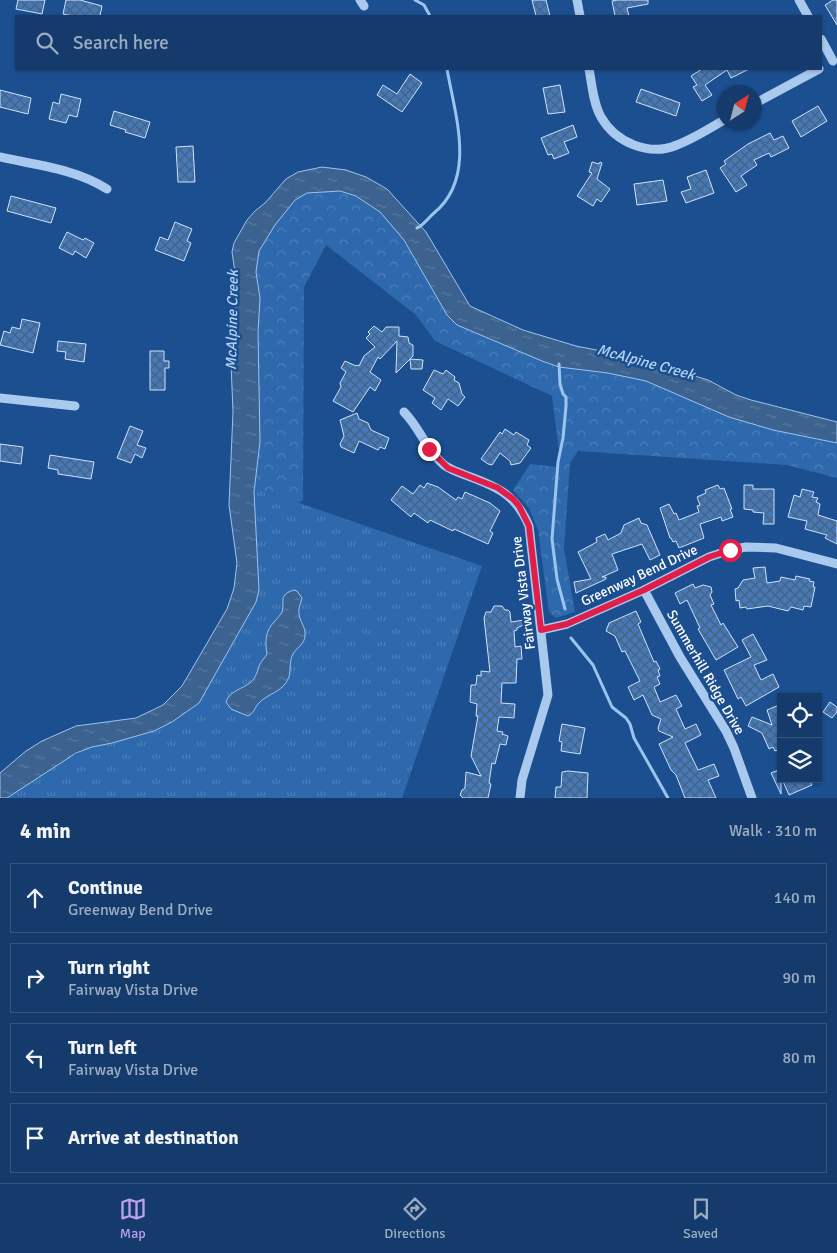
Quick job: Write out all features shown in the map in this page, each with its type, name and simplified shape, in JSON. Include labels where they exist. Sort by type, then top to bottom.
[{"type":"street","points":[[577,0],[580,15]]},
{"type":"street","points":[[799,0],[807,15]]},
{"type":"street","points":[[822,40],[835,60],[822,67]]},
{"type":"street","points":[[589,70],[601,118],[616,135],[635,146],[649,149],[676,146],[717,124]]},
{"type":"street","points":[[762,100],[816,70]]},
{"type":"street","points":[[0,157],[76,174],[96,182],[107,189]]},
{"type":"street","points":[[0,398],[75,406]]},
{"type":"street","name":"Fairway Vista Drive","points":[[404,412],[417,427],[429,449],[448,468],[498,488],[519,506],[529,526],[548,695],[522,780],[520,798]]},
{"type":"street","name":"Greenway Bend Drive","points":[[541,630],[567,624],[644,590],[709,557],[730,550],[746,547],[776,548],[837,564]]},
{"type":"street","name":"Summerhill Ridge Drive","points":[[644,590],[680,657],[726,731],[752,798]]},
{"type":"green space","points":[[324,183],[391,203],[471,327],[837,430],[837,478],[787,465],[578,451],[570,463],[564,549],[575,612],[556,618],[549,612],[538,530],[529,508],[513,490],[530,464],[558,467],[559,451],[552,396],[435,341],[416,315],[326,245],[304,287],[303,500],[298,503],[247,485],[248,252],[280,205]]},
{"type":"green space","points":[[247,485],[482,566],[402,798],[0,798],[0,795],[58,761],[77,754],[107,732],[165,715],[237,616]]},
{"type":"water","name":"McAlpine Creek","points":[[322,167],[346,170],[366,177],[387,189],[426,232],[470,306],[523,330],[576,346],[632,357],[708,380],[736,395],[751,400],[837,422],[837,443],[773,430],[729,417],[646,381],[608,373],[559,367],[457,325],[447,315],[404,240],[380,212],[356,196],[340,191],[307,193],[295,200],[275,225],[259,251],[256,272],[260,298],[258,332],[260,442],[254,492],[259,590],[256,602],[199,703],[172,722],[154,731],[76,753],[7,798],[0,798],[0,773],[26,751],[42,741],[76,726],[136,718],[163,705],[182,686],[227,609],[234,588],[237,563],[229,505],[233,412],[230,339],[236,312],[235,272],[232,252],[234,243],[247,220],[286,179],[298,172]]},
{"type":"water","points":[[294,590],[302,598],[299,611],[305,635],[304,641],[292,657],[289,677],[279,690],[262,700],[248,716],[231,709],[226,702],[228,698],[255,678],[260,664],[267,654],[266,640],[269,629],[281,613],[284,596]]},
{"type":"building","points":[[18,0],[45,0],[42,14],[16,9]]},
{"type":"building","points":[[66,0],[80,0],[102,6],[100,15],[63,14]]},
{"type":"building","points":[[532,0],[546,0],[550,15],[536,15]]},
{"type":"building","points":[[648,0],[648,4],[627,8],[629,15],[615,15],[612,1]]},
{"type":"building","points":[[833,0],[837,0],[837,25],[825,5]]},
{"type":"building","points":[[700,70],[727,70],[705,85],[712,95],[702,101],[693,87],[697,85],[691,76]]},
{"type":"building","points":[[727,70],[747,70],[731,78]]},
{"type":"building","points":[[410,74],[422,83],[402,112],[377,95],[383,85],[397,94]]},
{"type":"building","points":[[560,85],[565,112],[548,114],[543,88]]},
{"type":"building","points":[[641,89],[680,103],[676,116],[636,102]]},
{"type":"building","points":[[0,90],[31,98],[28,114],[0,107]]},
{"type":"building","points":[[61,94],[81,99],[77,117],[69,115],[66,123],[49,119],[53,102],[59,104]]},
{"type":"building","points":[[818,106],[827,121],[801,137],[792,121]]},
{"type":"building","points":[[114,111],[150,122],[145,138],[110,125]]},
{"type":"building","points":[[573,125],[577,137],[564,142],[569,153],[554,159],[552,154],[548,155],[541,138]]},
{"type":"building","points":[[770,133],[774,140],[783,136],[789,148],[771,157],[769,153],[754,160],[757,165],[741,176],[747,185],[736,192],[720,168],[726,164],[724,161],[748,144]]},
{"type":"building","points":[[193,146],[195,182],[178,182],[176,147]]},
{"type":"building","points":[[592,162],[602,163],[597,179],[610,189],[601,202],[597,199],[593,206],[577,196],[592,173],[589,172]]},
{"type":"building","points":[[706,170],[714,193],[686,203],[681,192],[691,189],[687,177]]},
{"type":"building","points":[[663,180],[667,201],[637,205],[634,184]]},
{"type":"building","points":[[11,196],[56,208],[51,223],[7,211]]},
{"type":"building","points":[[175,222],[192,229],[187,241],[191,243],[184,261],[155,250],[160,237],[168,240]]},
{"type":"building","points":[[67,232],[94,243],[86,258],[75,251],[73,255],[59,248]]},
{"type":"building","points":[[22,319],[40,323],[33,353],[0,345],[4,331],[10,333],[12,327],[20,329]]},
{"type":"building","points":[[374,326],[382,332],[386,327],[399,327],[399,336],[408,337],[409,343],[413,345],[413,356],[396,373],[397,341],[380,359],[378,357],[370,372],[381,380],[375,391],[370,387],[353,412],[333,401],[341,387],[340,383],[346,372],[341,368],[345,361],[359,366],[364,356],[375,347],[366,338],[370,334],[368,332]]},
{"type":"building","points":[[58,341],[86,344],[84,362],[65,359],[66,352],[57,351]]},
{"type":"building","points":[[150,351],[164,351],[164,361],[169,361],[169,368],[165,368],[165,390],[150,390]]},
{"type":"building","points":[[410,359],[423,360],[422,369],[411,369]]},
{"type":"building","points":[[434,370],[443,374],[446,370],[459,383],[462,394],[465,397],[458,406],[448,399],[441,410],[432,403],[435,398],[423,390]]},
{"type":"building","points":[[357,413],[359,419],[368,423],[371,430],[389,438],[385,449],[380,447],[378,450],[359,441],[354,453],[341,447],[340,444],[344,436],[340,420]]},
{"type":"building","points":[[130,426],[143,431],[137,445],[146,448],[142,458],[135,454],[131,463],[117,458]]},
{"type":"building","points":[[505,429],[514,435],[516,432],[529,440],[527,445],[531,448],[520,463],[511,465],[510,461],[500,453],[492,465],[488,464],[481,459],[500,432],[502,434]]},
{"type":"building","points":[[0,444],[23,447],[21,464],[0,461]]},
{"type":"building","points":[[50,455],[94,462],[91,479],[58,474],[58,470],[48,468]]},
{"type":"building","points":[[427,483],[438,487],[456,500],[458,497],[462,499],[465,492],[490,503],[500,511],[490,531],[493,533],[488,544],[430,520],[428,523],[414,513],[411,517],[391,500],[402,486],[413,494],[420,485],[424,488]]},
{"type":"building","points":[[718,485],[720,489],[724,488],[733,517],[722,521],[721,517],[700,524],[704,538],[679,548],[676,541],[673,542],[670,538],[660,508],[669,504],[679,520],[699,512],[697,506],[700,505],[697,497],[706,493],[705,490]]},
{"type":"building","points":[[744,485],[753,485],[753,489],[774,489],[774,524],[763,524],[764,513],[744,509]]},
{"type":"building","points":[[802,489],[814,492],[812,497],[818,498],[816,502],[820,504],[818,515],[837,521],[837,544],[825,538],[827,535],[805,529],[807,521],[788,517],[794,495],[800,497]]},
{"type":"building","points":[[639,518],[641,523],[647,525],[660,555],[650,560],[642,544],[612,554],[618,570],[602,577],[606,577],[606,579],[576,593],[574,582],[591,579],[578,552],[597,542],[596,538],[605,534],[608,540],[621,533],[624,525]]},
{"type":"building","points":[[765,567],[767,583],[780,581],[781,577],[795,580],[796,576],[810,579],[809,581],[814,582],[813,587],[815,587],[811,607],[804,606],[803,610],[791,607],[788,611],[768,606],[740,608],[739,600],[736,601],[735,589],[738,588],[743,580],[755,578],[753,568]]},
{"type":"building","points":[[693,584],[695,588],[703,585],[711,587],[712,592],[710,595],[714,604],[711,605],[721,625],[723,623],[738,647],[716,660],[698,629],[700,628],[687,600],[680,604],[675,593]]},
{"type":"building","points":[[494,606],[502,606],[505,610],[508,610],[511,622],[531,619],[532,621],[514,631],[515,647],[521,646],[522,659],[517,659],[516,683],[502,683],[501,703],[515,704],[514,718],[499,717],[497,731],[503,732],[502,734],[508,736],[506,745],[500,744],[495,764],[492,763],[488,798],[463,798],[460,795],[465,788],[466,772],[481,776],[471,756],[478,716],[476,716],[477,704],[470,702],[471,685],[476,685],[477,675],[481,676],[481,671],[490,672],[484,618],[486,612],[491,612]]},
{"type":"building","points":[[636,611],[641,622],[638,624],[654,662],[656,661],[660,669],[658,670],[660,676],[657,677],[660,684],[654,687],[660,702],[676,695],[682,706],[676,709],[685,729],[696,724],[701,735],[685,743],[698,770],[714,764],[719,776],[708,780],[716,798],[685,798],[676,775],[671,770],[659,744],[673,737],[659,731],[661,719],[652,715],[643,695],[634,700],[628,687],[640,681],[625,651],[622,652],[615,636],[606,631],[609,623]]},
{"type":"building","points":[[753,634],[767,660],[754,665],[761,680],[773,674],[779,687],[746,706],[741,697],[738,699],[724,670],[751,657],[742,640]]},
{"type":"building","points":[[830,702],[837,707],[837,712],[832,718],[823,712]]},
{"type":"building","points":[[777,706],[777,750],[775,751],[773,747],[769,749],[762,733],[748,726],[752,717],[772,725],[767,710]]},
{"type":"building","points":[[562,724],[585,728],[580,754],[561,751],[562,742],[559,741]]},
{"type":"building","points":[[777,771],[777,783],[781,783],[781,794],[771,773]]},
{"type":"building","points":[[562,772],[588,773],[587,798],[555,798],[556,787],[561,787]]},
{"type":"building","points":[[784,783],[811,783],[812,785],[789,795]]},
{"type":"waterway","points":[[415,0],[424,5],[429,15]]},
{"type":"waterway","points":[[417,228],[447,199],[455,182],[459,164],[458,126],[447,70]]},
{"type":"waterway","points":[[559,364],[560,384],[566,397],[566,406],[563,438],[558,462],[552,539],[557,579],[565,609]]},
{"type":"waterway","points":[[571,638],[593,665],[612,707],[626,718],[630,724],[634,738],[668,798]]},
{"type":"route","points":[[429,449],[448,468],[498,488],[519,506],[529,526],[541,630],[567,624],[644,590],[709,557],[730,550]]}]
